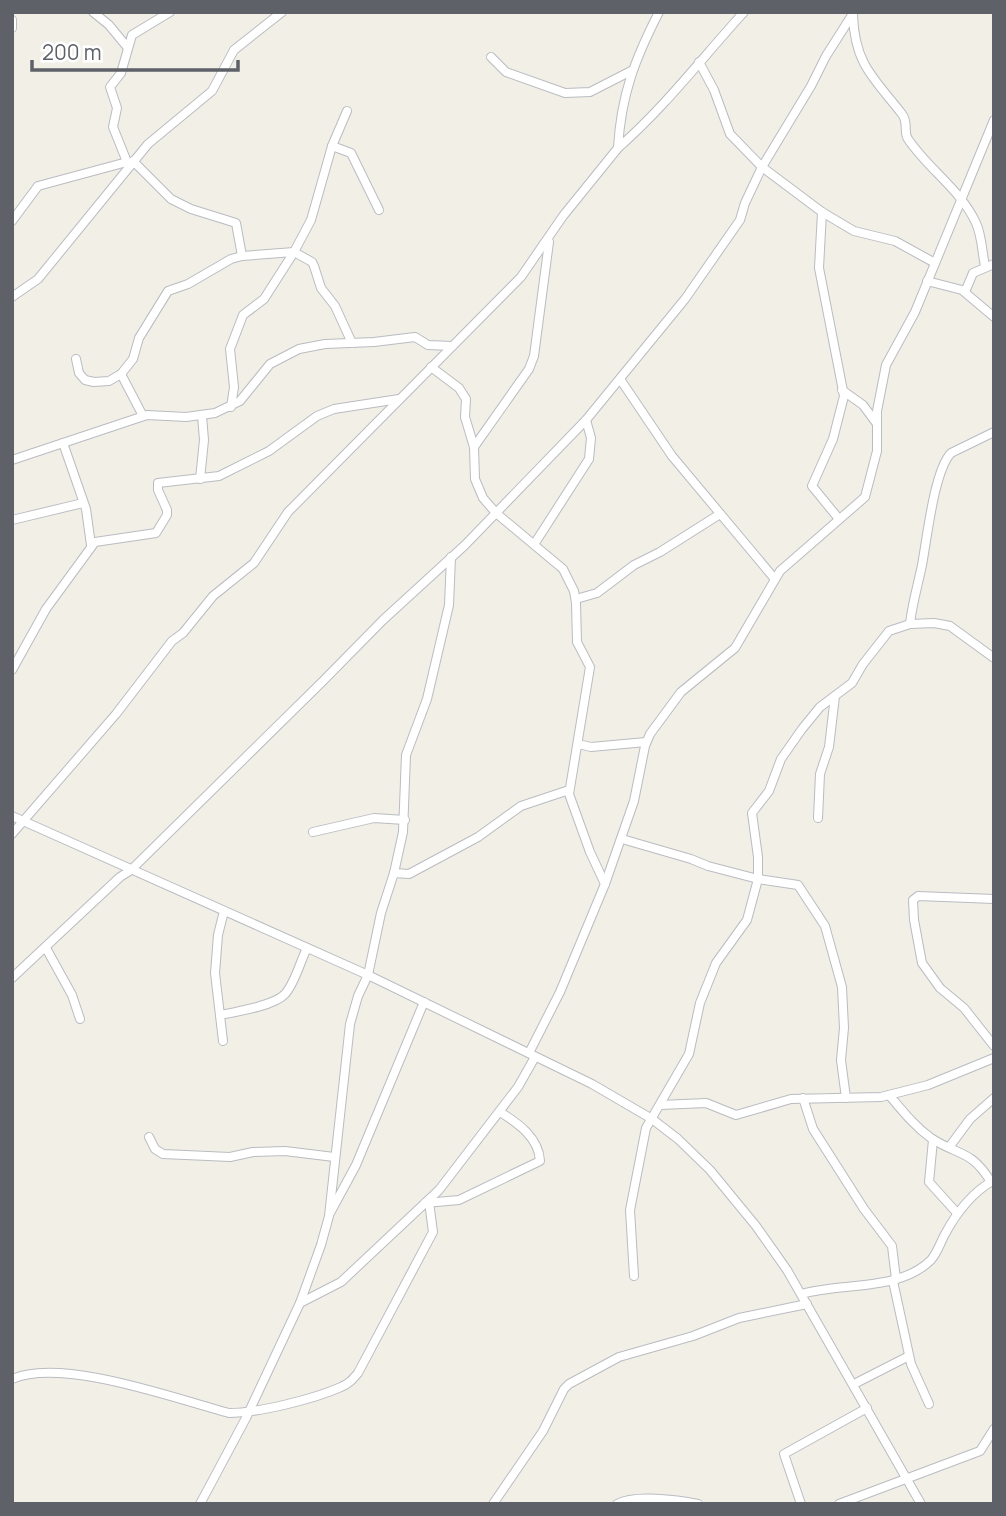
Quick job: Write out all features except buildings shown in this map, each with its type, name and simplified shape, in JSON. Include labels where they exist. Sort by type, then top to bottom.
[{"type":"street","points":[[93,12],[109,24],[128,48]]},
{"type":"street","points":[[170,12],[134,32],[121,73],[109,90],[117,108],[113,127],[130,164],[171,199],[191,209],[236,223],[242,256]]},
{"type":"street","points":[[12,297],[38,279],[148,144],[212,91],[234,50],[282,12]]},
{"type":"street","points":[[618,148],[621,114],[631,71],[659,12]]},
{"type":"street","points":[[12,834],[116,714],[172,641],[183,633],[213,596],[254,563],[289,513],[521,277],[550,239],[563,216],[618,148],[664,106],[744,12]]},
{"type":"street","points":[[12,978],[120,877],[131,870],[383,620],[496,513],[586,420],[685,299],[740,220],[762,167],[853,14]]},
{"type":"street","points":[[853,14],[855,46],[873,80],[905,117],[906,137],[960,199],[977,225],[989,265],[973,273],[965,292]]},
{"type":"street","points":[[12,20],[12,28]]},
{"type":"street","points":[[491,57],[506,72],[565,93],[590,92],[631,71]]},
{"type":"street","points":[[699,62],[714,90],[730,134],[762,167],[822,212],[854,231],[895,241],[935,263]]},
{"type":"street","points":[[231,407],[234,387],[230,349],[243,315],[264,299],[311,220],[332,146],[347,111]]},
{"type":"street","points":[[300,1303],[341,1282],[427,1203],[454,1172],[518,1087],[606,884],[634,801],[646,742],[677,697],[735,648],[774,578],[865,497],[877,452],[878,402],[886,365],[911,319],[994,120]]},
{"type":"street","points":[[332,146],[351,153],[379,210]]},
{"type":"street","points":[[12,221],[38,186],[130,164]]},
{"type":"street","points":[[822,212],[819,268],[844,401],[836,430],[811,486],[839,519]]},
{"type":"street","points":[[474,447],[529,369],[534,356],[550,239]]},
{"type":"street","points":[[76,359],[79,373],[85,380],[109,381],[121,374],[133,359],[139,338],[165,293],[242,256],[294,252],[312,262],[321,288],[335,306],[352,343]]},
{"type":"street","points":[[927,281],[965,292],[994,317]]},
{"type":"street","points":[[12,460],[143,416],[202,416],[231,407],[246,395],[270,364],[299,349],[325,344],[415,337],[428,345],[452,346]]},
{"type":"street","points":[[428,345],[433,365],[464,393],[466,423],[474,447],[475,479],[483,498],[496,513],[564,569],[576,599],[577,642],[590,667],[569,790],[575,814],[606,884]]},
{"type":"street","points":[[121,374],[143,416]]},
{"type":"street","points":[[620,379],[664,445],[774,578]]},
{"type":"street","points":[[842,390],[863,405],[877,424]]},
{"type":"street","points":[[12,670],[46,609],[95,542],[156,533],[167,515],[158,483],[219,475],[269,451],[317,416],[334,409],[399,399]]},
{"type":"street","points":[[200,479],[204,440],[202,416]]},
{"type":"street","points":[[535,543],[589,459],[592,449],[586,420]]},
{"type":"street","points":[[910,624],[911,605],[946,459],[951,453],[994,432]]},
{"type":"street","points":[[63,443],[83,503],[92,545]]},
{"type":"street","points":[[12,520],[83,503]]},
{"type":"street","points":[[576,599],[597,593],[634,565],[720,514]]},
{"type":"street","points":[[328,1216],[350,1024],[358,996],[368,975],[381,913],[394,873],[405,820],[406,755],[427,699],[449,606],[451,557]]},
{"type":"street","points":[[634,1276],[632,1198],[646,1128],[689,1054],[700,1003],[716,963],[747,920],[758,879],[758,857],[752,820],[754,809],[769,791],[781,759],[820,707],[852,683],[885,634],[894,628],[934,623],[950,626],[994,658]]},
{"type":"street","points":[[818,818],[820,774],[829,747],[835,696]]},
{"type":"street","points":[[578,744],[591,747],[646,742]]},
{"type":"street","points":[[394,873],[410,874],[478,837],[521,806],[569,790]]},
{"type":"street","points":[[12,816],[368,975],[592,1084],[652,1119],[678,1139],[710,1170],[756,1226],[802,1294],[921,1504]]},
{"type":"street","points":[[313,832],[374,818],[405,820]]},
{"type":"street","points":[[622,839],[758,879],[798,885],[825,926],[842,987],[844,1028],[841,1060],[846,1098]]},
{"type":"street","points":[[994,898],[918,896],[913,900],[922,963],[944,993],[964,1008],[994,1046]]},
{"type":"street","points":[[223,1041],[216,962],[224,911]]},
{"type":"street","points":[[46,948],[72,995],[80,1019]]},
{"type":"street","points":[[220,1015],[258,1008],[282,997],[307,948]]},
{"type":"street","points":[[200,1504],[249,1412],[300,1303],[328,1216],[356,1165],[424,1002]]},
{"type":"street","points":[[660,1105],[706,1103],[736,1115],[775,1102],[803,1098],[868,1098],[928,1085],[994,1058]]},
{"type":"street","points":[[802,1294],[894,1280],[930,1261],[957,1213],[981,1188],[992,1181],[974,1158],[933,1139],[906,1116],[888,1095]]},
{"type":"street","points":[[803,1098],[813,1129],[864,1209],[892,1246],[894,1280],[909,1356],[929,1404]]},
{"type":"street","points":[[950,1146],[981,1108],[994,1098]]},
{"type":"street","points":[[427,1203],[464,1198],[540,1161],[531,1136],[519,1124],[500,1112]]},
{"type":"street","points":[[149,1137],[155,1149],[163,1154],[230,1157],[253,1152],[285,1152],[334,1157]]},
{"type":"street","points":[[933,1139],[929,1182],[957,1213]]},
{"type":"street","points":[[12,1379],[27,1374],[79,1374],[229,1413],[249,1412],[310,1398],[343,1387],[358,1373],[433,1232],[427,1203]]},
{"type":"street","points":[[494,1504],[543,1431],[569,1384],[619,1357],[692,1336],[739,1318],[807,1304]]},
{"type":"street","points":[[854,1384],[909,1356]]},
{"type":"street","points":[[801,1504],[784,1454],[867,1408]]},
{"type":"street","points":[[839,1504],[980,1451],[994,1429]]},
{"type":"street","points":[[617,1504],[628,1499],[698,1504]]}]
